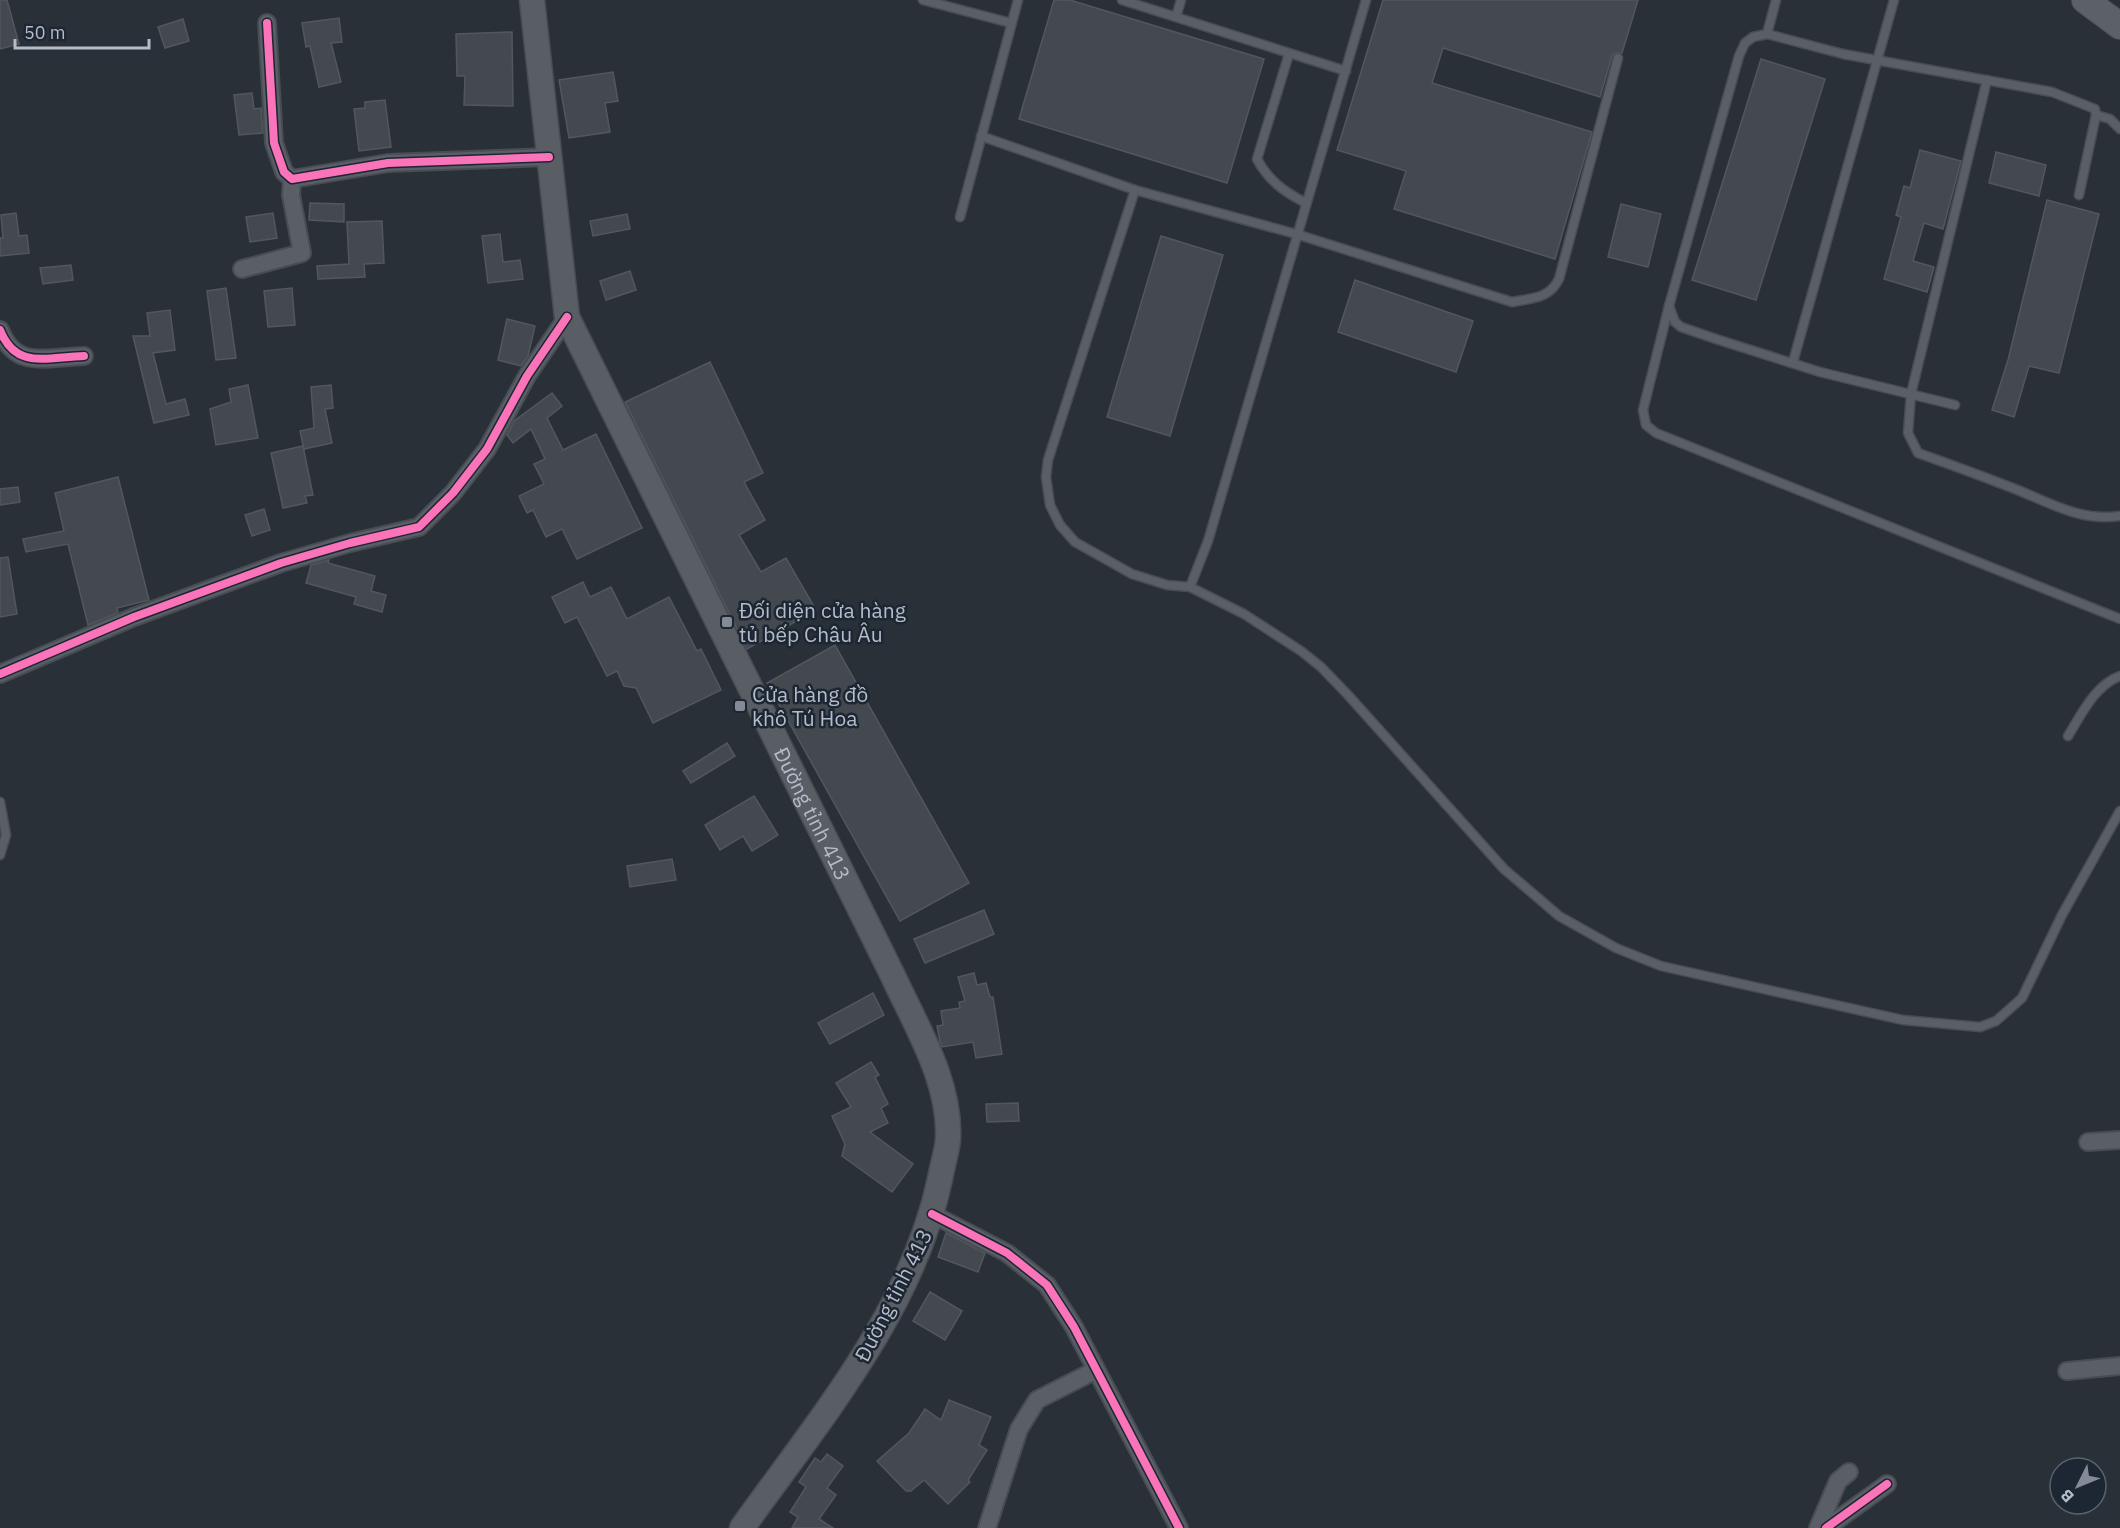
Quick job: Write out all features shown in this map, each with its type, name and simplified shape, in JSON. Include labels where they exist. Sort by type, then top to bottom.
[{"type":"main road","name":"Đường tỉnh 413","points":[[532,0],[567,317],[774,740],[843,872],[930,1057],[943,1097],[948,1138],[932,1214],[903,1283],[862,1360],[742,1528]]},
{"type":"main road","points":[[2085,0],[2120,26]]},
{"type":"street","points":[[242,269],[302,253],[291,195],[292,180],[284,172],[274,143],[267,23]]},
{"type":"street","points":[[292,180],[388,163],[549,158]]},
{"type":"street","points":[[0,674],[134,617],[281,564],[351,543],[419,527],[453,493],[487,448],[527,376],[567,317]]},
{"type":"street","points":[[0,330],[10,350],[20,357],[84,356]]},
{"type":"street","points":[[2088,1142],[2120,1140]]},
{"type":"street","points":[[932,1214],[1007,1253],[1047,1286],[1074,1327],[1179,1528]]},
{"type":"street","points":[[2067,1371],[2120,1366]]},
{"type":"street","points":[[987,1528],[1018,1429],[1037,1400],[1096,1370]]},
{"type":"street","points":[[1818,1528],[1838,1481],[1849,1472]]},
{"type":"street","points":[[1826,1528],[1887,1484]]},
{"type":"lane","points":[[923,0],[1011,23]]},
{"type":"lane","points":[[960,217],[1018,0]]},
{"type":"lane","points":[[1122,0],[1346,71]]},
{"type":"lane","points":[[1176,17],[1181,0]]},
{"type":"lane","points":[[1190,587],[1208,541],[1366,0]]},
{"type":"lane","points":[[1767,34],[1776,0]]},
{"type":"lane","points":[[1793,362],[1894,0]]},
{"type":"lane","points":[[2079,195],[2096,115],[2095,109],[2086,104],[2052,92],[1919,66],[1876,61],[1767,34],[1753,37],[1745,43],[1739,56],[1669,306],[1644,410],[1646,425],[1656,433],[2120,619]]},
{"type":"lane","points":[[1289,54],[1257,159],[1273,182],[1286,193],[1306,203]]},
{"type":"lane","points":[[981,136],[1135,190],[1296,234],[1512,302],[1543,297],[1554,290],[1559,279],[1618,58]]},
{"type":"lane","points":[[1987,80],[1911,394],[1908,433],[1918,453],[2014,488],[2072,514],[2101,519],[2120,516]]},
{"type":"lane","points":[[2096,115],[2110,119],[2120,129]]},
{"type":"lane","points":[[1135,190],[1048,460],[1046,477],[1050,505],[1060,525],[1075,542],[1132,574],[1167,585],[1190,587],[1244,614],[1321,667],[1402,753],[1449,811],[1504,869],[1559,916],[1616,948],[1661,966],[1903,1020],[1980,1027],[2010,1011],[2022,998],[2062,915],[2120,812]]},
{"type":"lane","points":[[1669,306],[1675,322],[1681,327],[1820,372],[1955,405]]},
{"type":"lane","points":[[2068,736],[2096,693],[2109,680],[2120,676]]},
{"type":"lane","points":[[0,802],[6,835],[0,855]]},
{"type":"building","points":[[0,0],[7,0],[19,44],[0,49]]},
{"type":"building","points":[[1054,0],[1070,0],[1264,59],[1227,183],[1019,119]]},
{"type":"building","points":[[1383,0],[1638,0],[1622,53],[1614,53],[1612,56],[1600,97],[1443,48],[1432,83],[1592,132],[1555,259],[1394,209],[1406,171],[1337,150]]},
{"type":"building","points":[[339,18],[342,42],[331,43],[341,82],[319,87],[310,46],[306,47],[302,23]]},
{"type":"building","points":[[183,19],[189,41],[165,48],[158,27]]},
{"type":"building","points":[[512,32],[513,106],[464,105],[465,76],[457,76],[456,34]]},
{"type":"building","points":[[1761,59],[1825,79],[1756,300],[1692,280]]},
{"type":"building","points":[[613,72],[618,101],[605,103],[610,132],[569,138],[559,80]]},
{"type":"building","points":[[252,93],[254,109],[261,108],[263,133],[239,135],[234,95]]},
{"type":"building","points":[[385,100],[391,147],[359,151],[354,109],[365,108],[365,102]]},
{"type":"building","points":[[1920,150],[1961,161],[1943,229],[1924,223],[1913,261],[1934,267],[1927,292],[1884,279],[1901,217],[1896,215],[1904,186],[1910,188]]},
{"type":"building","points":[[1996,152],[2046,165],[2039,196],[1989,183]]},
{"type":"building","points":[[2047,200],[2099,214],[2059,373],[2029,366],[2014,417],[1992,410],[2008,360]]},
{"type":"building","points":[[310,203],[344,204],[344,222],[309,220]]},
{"type":"building","points":[[1621,204],[1661,214],[1648,267],[1608,257]]},
{"type":"building","points":[[16,213],[19,236],[27,235],[29,253],[0,256],[0,238],[3,238],[1,215]]},
{"type":"building","points":[[273,213],[277,238],[250,242],[246,217]]},
{"type":"building","points":[[627,214],[630,229],[593,236],[590,221]]},
{"type":"building","points":[[382,221],[384,263],[364,264],[365,277],[318,279],[317,266],[349,264],[347,222]]},
{"type":"building","points":[[500,234],[503,262],[520,260],[523,279],[488,283],[482,236]]},
{"type":"building","points":[[1161,236],[1223,255],[1170,436],[1107,417]]},
{"type":"building","points":[[71,265],[73,280],[43,284],[40,268]]},
{"type":"building","points":[[630,271],[636,290],[606,300],[600,281]]},
{"type":"building","points":[[1355,280],[1473,321],[1456,372],[1338,332]]},
{"type":"building","points":[[226,288],[236,358],[216,360],[207,291]]},
{"type":"building","points":[[292,288],[295,325],[268,327],[264,291]]},
{"type":"building","points":[[170,310],[175,350],[153,353],[166,404],[185,399],[189,415],[154,423],[133,336],[150,336],[147,313]]},
{"type":"building","points":[[507,319],[535,326],[528,356],[521,366],[498,360]]},
{"type":"building","points":[[710,362],[763,473],[744,482],[765,520],[739,535],[761,572],[786,558],[816,610],[747,649],[625,402]]},
{"type":"building","points":[[248,385],[258,438],[216,445],[210,409],[231,402],[229,389]]},
{"type":"building","points":[[331,385],[333,408],[325,409],[332,443],[304,449],[300,431],[314,428],[311,387]]},
{"type":"building","points":[[552,393],[562,406],[547,418],[563,450],[596,434],[642,528],[577,559],[562,529],[546,537],[533,510],[527,513],[519,496],[544,484],[534,464],[545,459],[531,429],[513,443],[507,435],[514,421]]},
{"type":"building","points":[[303,446],[313,495],[305,496],[307,503],[283,508],[271,453]]},
{"type":"building","points":[[118,477],[149,600],[117,608],[118,613],[88,625],[68,544],[26,552],[23,539],[64,531],[55,493]]},
{"type":"building","points":[[18,487],[20,502],[0,505],[0,489]]},
{"type":"building","points":[[264,509],[270,530],[252,536],[245,515]]},
{"type":"building","points":[[8,557],[17,614],[0,617],[0,558]]},
{"type":"building","points":[[329,560],[328,563],[375,576],[371,591],[386,595],[382,612],[354,604],[356,597],[306,583],[311,565]]},
{"type":"building","points":[[583,582],[590,597],[611,587],[627,619],[669,597],[697,651],[701,649],[721,690],[653,723],[636,688],[624,686],[617,671],[607,676],[577,617],[565,623],[552,597]]},
{"type":"building","points":[[835,645],[969,883],[900,921],[767,683]]},
{"type":"building","points":[[727,743],[735,756],[691,783],[683,771]]},
{"type":"building","points":[[754,796],[778,835],[752,851],[743,836],[720,850],[705,825]]},
{"type":"building","points":[[672,859],[676,880],[630,887],[627,866]]},
{"type":"building","points":[[984,910],[994,934],[925,963],[914,939]]},
{"type":"building","points":[[974,973],[977,985],[986,983],[990,997],[993,997],[1002,1054],[976,1058],[973,1042],[942,1047],[940,1042],[937,1026],[943,1025],[941,1011],[960,1008],[959,1002],[965,1001],[958,977]]},
{"type":"building","points":[[873,993],[884,1015],[830,1044],[818,1023]]},
{"type":"building","points":[[871,1062],[879,1075],[875,1077],[888,1104],[881,1108],[888,1123],[870,1132],[913,1164],[892,1192],[842,1156],[845,1144],[832,1116],[851,1107],[836,1083]]},
{"type":"building","points":[[1018,1103],[1019,1121],[987,1122],[986,1104]]},
{"type":"building","points":[[946,1233],[985,1253],[978,1272],[938,1257]]},
{"type":"building","points":[[930,1292],[962,1311],[945,1340],[913,1321]]},
{"type":"building","points":[[949,1400],[991,1417],[979,1445],[987,1450],[968,1480],[970,1482],[948,1504],[924,1480],[911,1491],[906,1491],[877,1461],[909,1433],[925,1409],[941,1420]]},
{"type":"building","points":[[827,1454],[843,1466],[827,1488],[836,1495],[819,1519],[833,1528],[792,1528],[798,1517],[790,1512],[806,1487],[799,1482],[815,1458],[821,1462]]},
{"type":"cycle path","points":[[267,23],[274,143],[284,172],[292,179],[388,163],[549,157]]},
{"type":"cycle path","points":[[0,674],[134,617],[281,563],[350,543],[419,527],[453,493],[487,449],[527,376],[567,317]]},
{"type":"cycle path","points":[[0,330],[7,343],[24,356],[45,359],[84,356]]},
{"type":"cycle path","points":[[932,1214],[1007,1253],[1047,1285],[1074,1327],[1179,1528]]},
{"type":"cycle path","points":[[1826,1528],[1887,1484]]},
{"type":"place","name":"Đối diện cửa hàng tủ bếp Châu Âu","points":[[727,622]]},
{"type":"place","name":"Cửa hàng đồ khô Tú Hoa","points":[[740,706]]}]
